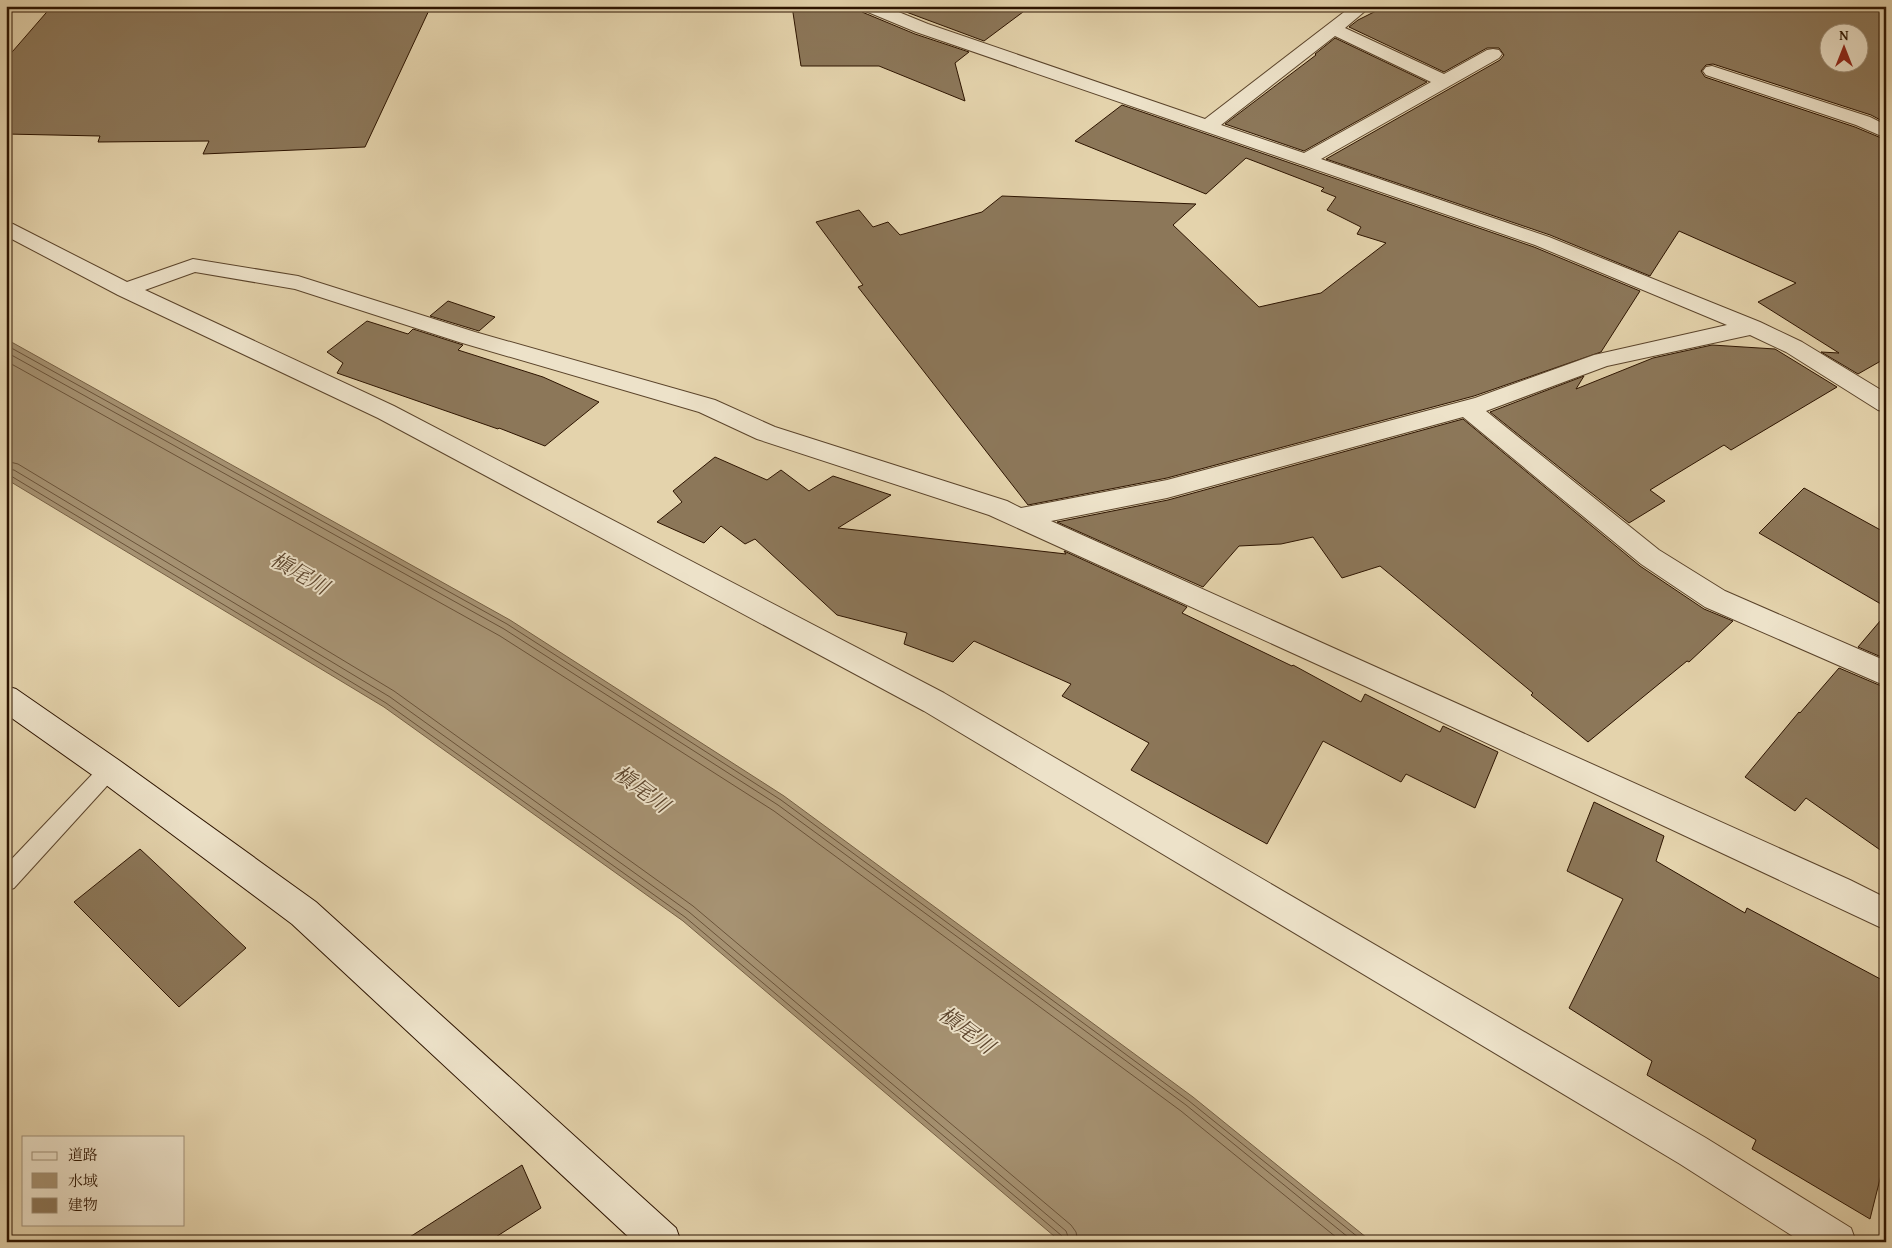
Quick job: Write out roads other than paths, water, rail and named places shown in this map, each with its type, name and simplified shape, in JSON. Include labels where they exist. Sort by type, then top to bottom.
[{"type":"street","points":[[869,6],[922,28],[1209,125],[1542,241],[1752,327],[1794,347],[1886,404]]},
{"type":"street","points":[[1209,125],[1363,6]]},
{"type":"street","points":[[1334,29],[1444,81]]},
{"type":"street","points":[[1306,159],[1493,54]]},
{"type":"street","points":[[1712,71],[1870,117],[1886,132]]},
{"type":"street","points":[[6,228],[126,290],[386,412],[934,702],[1685,1146],[1837,1242]]},
{"type":"street","points":[[126,290],[193,265],[298,283],[467,337],[707,406],[766,433],[1022,517],[1803,875],[1886,915]]},
{"type":"street","points":[[1022,517],[1167,489],[1482,404],[1602,360],[1752,327]]},
{"type":"street","points":[[1467,408],[1650,557],[1716,599],[1886,674]]},
{"type":"street","points":[[6,698],[109,770],[304,913],[662,1242]]},
{"type":"lane","points":[[6,881],[109,770]]},
{"type":"water","name":"槇尾川","points":[[6,339],[510,620],[784,796],[1193,1097],[1372,1242],[1061,1242],[683,921],[384,707],[6,479]]}]
